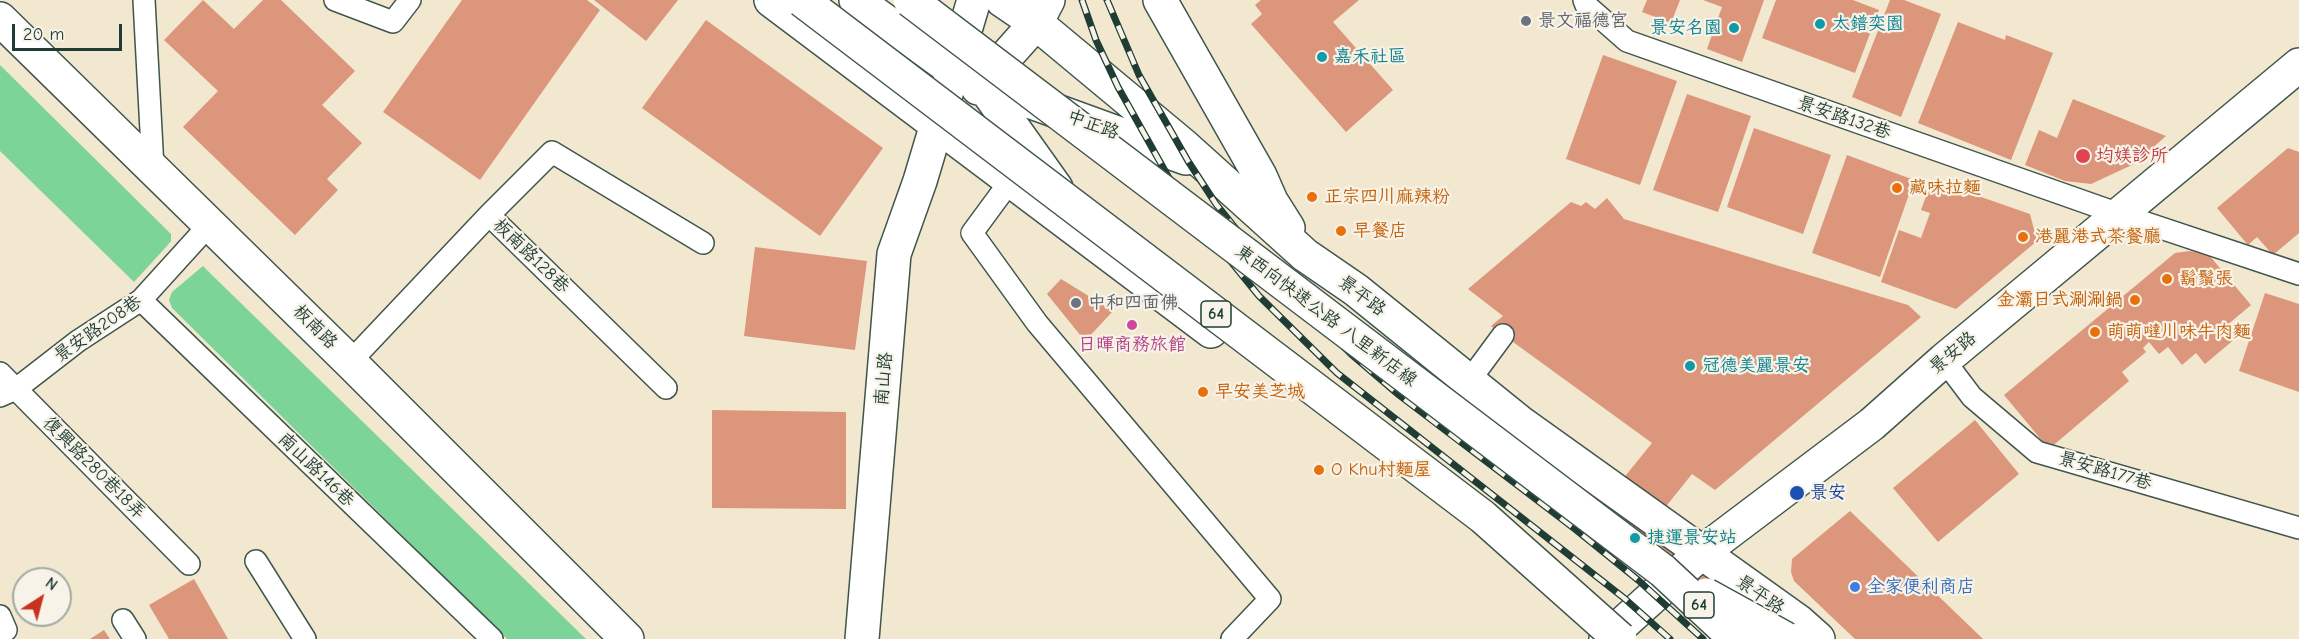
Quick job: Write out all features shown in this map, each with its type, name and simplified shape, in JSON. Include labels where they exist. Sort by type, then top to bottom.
[{"type":"main road","points":[[771,0],[1464,522],[1596,639]]},
{"type":"main road","name":"64","points":[[802,0],[1483,517],[1620,639]]},
{"type":"main road","name":"中正路","points":[[856,0],[953,70],[982,84],[1204,165]]},
{"type":"main road","name":"東西向快速公路 八里新店線","points":[[910,0],[1663,571],[1736,639]]},
{"type":"main road","points":[[937,126],[974,0]]},
{"type":"main road","name":"景平路","points":[[1002,0],[1042,12],[1204,165],[1305,255],[1356,290],[1522,424],[1799,622],[1818,639]]},
{"type":"main road","points":[[1167,3],[1260,176],[1271,201],[1305,255]]},
{"type":"main road","points":[[937,126],[982,84],[1042,12]]},
{"type":"main road","name":"板南路","points":[[0,19],[350,362],[627,639]]},
{"type":"main road","name":"景安路","points":[[1606,639],[1701,553],[1872,424],[1944,360],[2299,65]]},
{"type":"main road","name":"中正路","points":[[982,84],[1096,244]]},
{"type":"main road","name":"南山路","points":[[862,639],[894,254],[937,126]]},
{"type":"main road","name":"景平路","points":[[1701,553],[1736,639]]},
{"type":"main road","points":[[1663,571],[1786,639]]},
{"type":"lane","points":[[144,0],[153,168]]},
{"type":"lane","points":[[335,0],[393,22],[410,0]]},
{"type":"lane","name":"景安路132巷","points":[[1584,0],[1586,5],[1627,41],[2119,214],[2299,274]]},
{"type":"lane","points":[[489,215],[552,152],[704,243]]},
{"type":"lane","points":[[1011,180],[972,233],[1037,323],[1270,599],[1232,639]]},
{"type":"lane","name":"板南路128巷","points":[[350,362],[489,215],[666,388]]},
{"type":"lane","name":"景安路208巷","points":[[8,392],[78,341],[141,300],[210,224]]},
{"type":"lane","name":"南山路146巷","points":[[141,300],[492,639]]},
{"type":"lane","points":[[1469,381],[1503,335]]},
{"type":"lane","name":"景安路177巷","points":[[1944,360],[1972,397],[2037,452],[2299,528]]},
{"type":"lane","name":"復興路280巷18弄","points":[[0,373],[8,392],[189,564]]},
{"type":"lane","points":[[255,561],[305,639]]},
{"type":"lane","points":[[0,616],[6,630],[0,632]]},
{"type":"lane","points":[[123,620],[135,639]]},
{"type":"green space","points":[[0,65],[171,234],[171,241],[134,282],[0,151]]},
{"type":"green space","points":[[203,266],[586,639],[507,639],[172,308],[169,300],[172,292]]},
{"type":"building","points":[[203,0],[234,29],[263,0],[281,0],[355,71],[322,105],[362,143],[327,179],[338,190],[295,235],[183,127],[218,91],[164,40]]},
{"type":"building","points":[[462,0],[587,0],[600,10],[480,180],[383,112]]},
{"type":"building","points":[[594,0],[678,0],[646,41]]},
{"type":"building","name":"嘉禾社區","points":[[1261,0],[1359,0],[1333,22],[1393,90],[1346,132],[1251,24],[1262,14],[1255,5]]},
{"type":"building","name":"景安名園","points":[[1647,0],[1680,0],[1671,23],[1642,12]]},
{"type":"building","name":"景安名園","points":[[1703,0],[1764,0],[1742,62],[1707,49],[1722,7]]},
{"type":"building","name":"太鐠奕園","points":[[1776,0],[1853,0],[1879,10],[1855,73],[1762,38]]},
{"type":"building","points":[[1890,0],[1904,0],[1941,14],[1901,117],[1852,97]]},
{"type":"building","points":[[706,20],[883,148],[820,236],[642,108]]},
{"type":"building","points":[[1958,22],[2005,40],[2006,35],[2053,53],[2011,160],[1918,123]]},
{"type":"building","points":[[1603,55],[1677,81],[1640,185],[1566,159]]},
{"type":"building","points":[[1687,94],[1751,116],[1718,212],[1653,190]]},
{"type":"building","points":[[2073,99],[2166,136],[2134,164],[2091,184],[2065,181],[2025,165],[2039,130],[2057,138]]},
{"type":"building","points":[[1754,128],[1831,155],[1803,234],[1727,207]]},
{"type":"building","points":[[2288,148],[2299,152],[2299,233],[2273,255],[2257,237],[2248,245],[2217,208]]},
{"type":"building","points":[[1847,155],[1914,180],[1880,277],[1812,253]]},
{"type":"building","points":[[1932,180],[2030,214],[2037,241],[1956,309],[1881,282],[1899,230],[1921,238],[1930,213],[1921,210]]},
{"type":"building","name":"冠德美麗景安","points":[[1607,198],[1624,219],[1908,305],[1921,317],[1715,490],[1692,474],[1647,530],[1714,583],[1772,639],[1574,508],[1587,491],[1601,481],[1618,485],[1652,443],[1491,326],[1503,316],[1468,289],[1571,202],[1581,206],[1586,202],[1595,209]]},
{"type":"building","points":[[755,247],[867,261],[855,350],[744,336]]},
{"type":"building","points":[[2190,251],[2209,255],[2251,305],[2226,326],[2236,338],[2205,364],[2196,353],[2182,365],[2168,347],[2159,354],[2149,342],[2143,348],[2146,352],[2122,372],[2129,381],[2049,449],[2004,395],[2175,253]]},
{"type":"building","name":"中和四面佛","points":[[1061,279],[1113,311],[1085,341],[1047,294]]},
{"type":"building","points":[[2265,293],[2299,304],[2299,392],[2239,371]]},
{"type":"building","points":[[712,410],[846,412],[846,509],[712,508]]},
{"type":"building","points":[[1975,420],[2019,474],[1938,542],[1893,488]]},
{"type":"building","points":[[1850,511],[1983,639],[1855,639],[1794,581],[1791,572],[1792,559]]},
{"type":"building","points":[[194,579],[228,639],[169,639],[149,605]]},
{"type":"building","points":[[104,630],[110,639],[90,639]]},
{"type":"railway","points":[[1082,0],[1096,40],[1118,87],[1169,178],[1197,220],[1259,296],[1337,373],[1624,598],[1670,639]]},
{"type":"railway","points":[[1107,0],[1139,75],[1188,161],[1216,204],[1276,279],[1351,354],[1399,395],[1575,529],[1638,580],[1703,639]]},
{"type":"place","name":"景文福德宮","points":[[1526,21]]},
{"type":"place","name":"太鐠奕園","points":[[1820,24]]},
{"type":"place","name":"景安名園","points":[[1734,28]]},
{"type":"place","name":"嘉禾社區","points":[[1322,57]]},
{"type":"place","name":"均媄診所","points":[[2083,156]]},
{"type":"place","name":"藏味拉麵","points":[[1897,188]]},
{"type":"place","name":"正宗四川麻辣粉","points":[[1312,197]]},
{"type":"place","name":"早餐店","points":[[1341,231]]},
{"type":"place","name":"港麗港式茶餐廳","points":[[2023,237]]},
{"type":"place","name":"鬍鬚張","points":[[2167,279]]},
{"type":"place","name":"金灞日式涮涮鍋","points":[[2135,300]]},
{"type":"place","name":"中和四面佛","points":[[1076,303]]},
{"type":"place","name":"日暉商務旅館","points":[[1132,325]]},
{"type":"place","name":"萌萌噠川味牛肉麵","points":[[2095,332]]},
{"type":"place","name":"冠德美麗景安","points":[[1690,366]]},
{"type":"place","name":"早安美芝城","points":[[1203,392]]},
{"type":"place","name":"O Khu村麵屋","points":[[1319,470]]},
{"type":"place","name":"景安","points":[[1797,493]]},
{"type":"place","name":"捷運景安站","points":[[1635,538]]},
{"type":"place","name":"全家便利商店","points":[[1855,587]]}]
